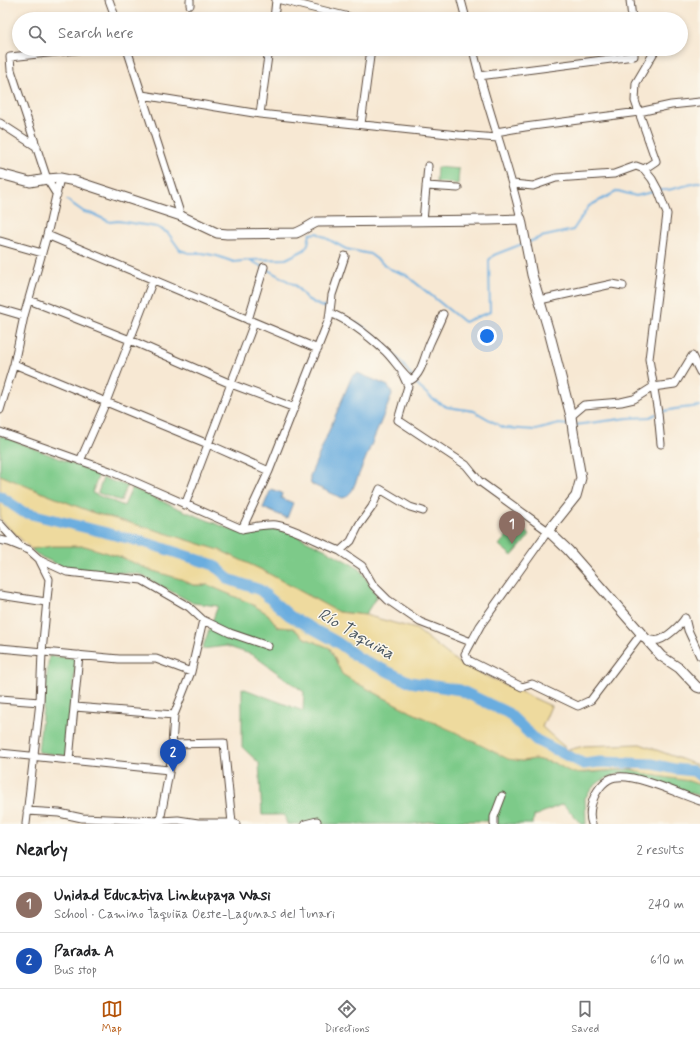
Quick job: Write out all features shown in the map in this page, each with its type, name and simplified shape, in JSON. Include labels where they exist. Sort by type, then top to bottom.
[{"type":"street","points":[[110,0],[114,12]]},
{"type":"street","points":[[275,12],[276,0]]},
{"type":"street","points":[[281,0],[329,12]]},
{"type":"street","points":[[461,0],[464,12]]},
{"type":"street","points":[[630,0],[631,12]]},
{"type":"street","points":[[19,56],[10,57],[12,70],[47,178],[57,196]]},
{"type":"street","points":[[129,56],[181,216]]},
{"type":"street","points":[[260,114],[269,56]]},
{"type":"street","points":[[361,124],[369,56]]},
{"type":"street","points":[[475,56],[497,135],[514,184],[532,275],[571,416],[581,478],[576,496],[548,531],[480,626],[465,654],[468,660],[522,687],[532,684],[578,706],[591,700],[643,637]]},
{"type":"street","points":[[479,76],[634,56]]},
{"type":"street","points":[[644,169],[656,161],[635,100],[636,82],[652,56]]},
{"type":"street","points":[[142,95],[260,114],[458,135],[497,135],[540,124],[639,112],[671,105],[700,102]]},
{"type":"street","points":[[0,123],[37,147]]},
{"type":"street","points":[[423,221],[428,166]]},
{"type":"street","points":[[514,184],[533,186],[556,178],[614,174],[636,166],[644,169],[658,190],[667,214],[649,359],[658,413],[661,444]]},
{"type":"street","points":[[0,174],[30,182],[47,178],[60,178],[88,185],[181,216],[209,230],[227,234],[296,233],[303,231],[311,224],[317,222],[522,219]]},
{"type":"street","points":[[0,410],[14,364],[24,316],[47,235],[60,178]]},
{"type":"street","points":[[426,186],[458,188]]},
{"type":"street","points":[[47,235],[318,349]]},
{"type":"street","points":[[0,241],[42,253]]},
{"type":"street","points":[[242,529],[269,471],[318,349],[329,319],[332,295],[345,256]]},
{"type":"street","points":[[185,504],[231,384],[251,322],[264,267]]},
{"type":"street","points":[[80,461],[106,402],[153,280]]},
{"type":"street","points":[[540,300],[612,284],[623,286]]},
{"type":"street","points":[[29,300],[130,340],[231,384],[295,408]]},
{"type":"street","points":[[0,309],[24,316]]},
{"type":"street","points":[[330,313],[340,317],[368,336],[387,354],[402,373],[408,386],[398,420],[466,465],[479,481],[548,531],[568,550],[661,656],[679,668],[697,687],[700,688]]},
{"type":"street","points":[[402,373],[411,380],[416,376],[443,314]]},
{"type":"street","points":[[571,416],[584,405],[621,402],[634,399],[653,387],[675,384],[692,356],[700,372]]},
{"type":"street","points":[[14,364],[208,444],[269,471]]},
{"type":"street","points":[[0,432],[110,471],[242,529],[274,525],[286,527],[340,552],[362,566],[373,585],[394,604],[420,622],[471,642]]},
{"type":"street","points":[[340,552],[351,542],[359,525],[372,508],[380,489],[410,507],[423,511]]},
{"type":"street","points":[[0,524],[21,547]]},
{"type":"street","points":[[0,540],[10,542],[29,550],[39,559],[67,572],[142,580],[188,608],[203,620],[230,633],[268,646]]},
{"type":"street","points":[[26,824],[40,702],[42,652],[49,580],[39,559]]},
{"type":"street","points":[[0,596],[46,602]]},
{"type":"street","points":[[643,637],[660,640],[683,622],[685,618],[688,630],[700,656]]},
{"type":"street","points":[[160,822],[171,762],[174,715],[191,672],[203,620]]},
{"type":"street","points":[[0,648],[119,659],[156,659],[191,672]]},
{"type":"street","points":[[69,760],[79,655]]},
{"type":"street","points":[[0,699],[40,702]]},
{"type":"street","points":[[75,708],[174,715]]},
{"type":"street","points":[[27,811],[59,813],[82,818],[160,822],[178,820],[196,824],[234,823],[224,743],[172,744]]},
{"type":"street","points":[[0,753],[169,770]]},
{"type":"street","points":[[592,824],[590,819],[590,807],[598,790],[606,781],[617,776],[640,779],[700,801]]},
{"type":"street","points":[[494,824],[494,818],[502,796]]},
{"type":"street","points":[[305,824],[317,821]]},
{"type":"green space","points":[[437,167],[459,169],[458,184],[436,182]]},
{"type":"green space","points":[[0,435],[99,474],[92,493],[124,506],[132,488],[237,532],[268,528],[289,532],[360,569],[377,596],[365,615],[338,612],[262,570],[219,550],[94,513],[0,475]]},
{"type":"green space","points":[[103,478],[127,486],[121,501],[98,493]]},
{"type":"green space","points":[[517,524],[530,535],[512,556],[499,545]]},
{"type":"green space","points":[[53,546],[85,546],[121,557],[150,570],[181,579],[193,585],[208,585],[250,603],[268,614],[278,627],[293,628],[305,638],[330,648],[342,674],[355,682],[411,712],[522,761],[535,759],[555,763],[567,770],[584,773],[631,769],[646,774],[689,781],[700,785],[700,796],[647,779],[621,773],[602,780],[593,787],[585,798],[586,824],[581,824],[563,804],[534,816],[533,824],[489,824],[489,821],[434,821],[412,824],[287,824],[284,815],[262,815],[259,763],[242,747],[242,688],[303,711],[304,692],[253,655],[226,646],[202,649],[218,606],[193,603],[139,574],[66,568],[39,556],[31,549]]},
{"type":"green space","points":[[49,656],[76,658],[67,756],[38,752]]},
{"type":"sand","points":[[0,475],[94,513],[219,550],[262,570],[338,612],[365,615],[416,629],[460,664],[551,706],[542,727],[568,750],[584,746],[640,744],[700,766],[700,785],[689,781],[646,774],[631,769],[574,773],[555,763],[535,759],[522,761],[508,759],[411,712],[355,682],[342,674],[330,648],[305,638],[293,628],[278,627],[268,614],[250,603],[208,585],[193,585],[181,579],[150,570],[121,557],[85,546],[53,546],[31,549],[0,519]]},
{"type":"water","points":[[358,373],[388,386],[392,395],[352,491],[346,497],[342,498],[311,484],[310,476],[352,376]]},
{"type":"water","points":[[271,489],[282,493],[281,498],[293,503],[287,518],[263,508]]},
{"type":"waterway","points":[[660,190],[668,190],[700,182]]},
{"type":"waterway","points":[[529,242],[541,237],[573,230],[589,206],[618,191],[636,196],[656,191]]},
{"type":"waterway","points":[[67,200],[84,212],[93,214],[110,222],[118,221],[157,227],[168,233],[180,250],[189,253],[202,253],[234,262],[250,260],[295,285],[307,299],[320,306],[328,308]]},
{"type":"waterway","points":[[251,260],[286,259],[304,250],[308,244],[310,234],[317,233],[346,249],[370,254],[390,269],[406,275],[464,322],[490,312],[489,260],[494,255],[522,244]]},
{"type":"waterway","points":[[354,323],[359,324],[377,337],[402,363],[419,387],[434,400],[447,407],[474,411],[504,428],[536,430],[559,424],[569,425]]},
{"type":"waterway","points":[[660,412],[700,406]]},
{"type":"waterway","points":[[575,425],[628,418],[650,417],[656,414]]},
{"type":"waterway","name":"Río Taquiña","points":[[0,496],[23,512],[147,543],[214,565],[228,579],[260,590],[290,616],[337,642],[359,658],[410,682],[460,690],[508,713],[536,740],[584,764],[600,762],[653,764],[675,769],[694,771],[700,776]]},
{"type":"place","name":"Unidad Educativa Linkupaya Wasi","points":[[512,544]]},
{"type":"place","name":"Parada A","points":[[173,772]]}]
